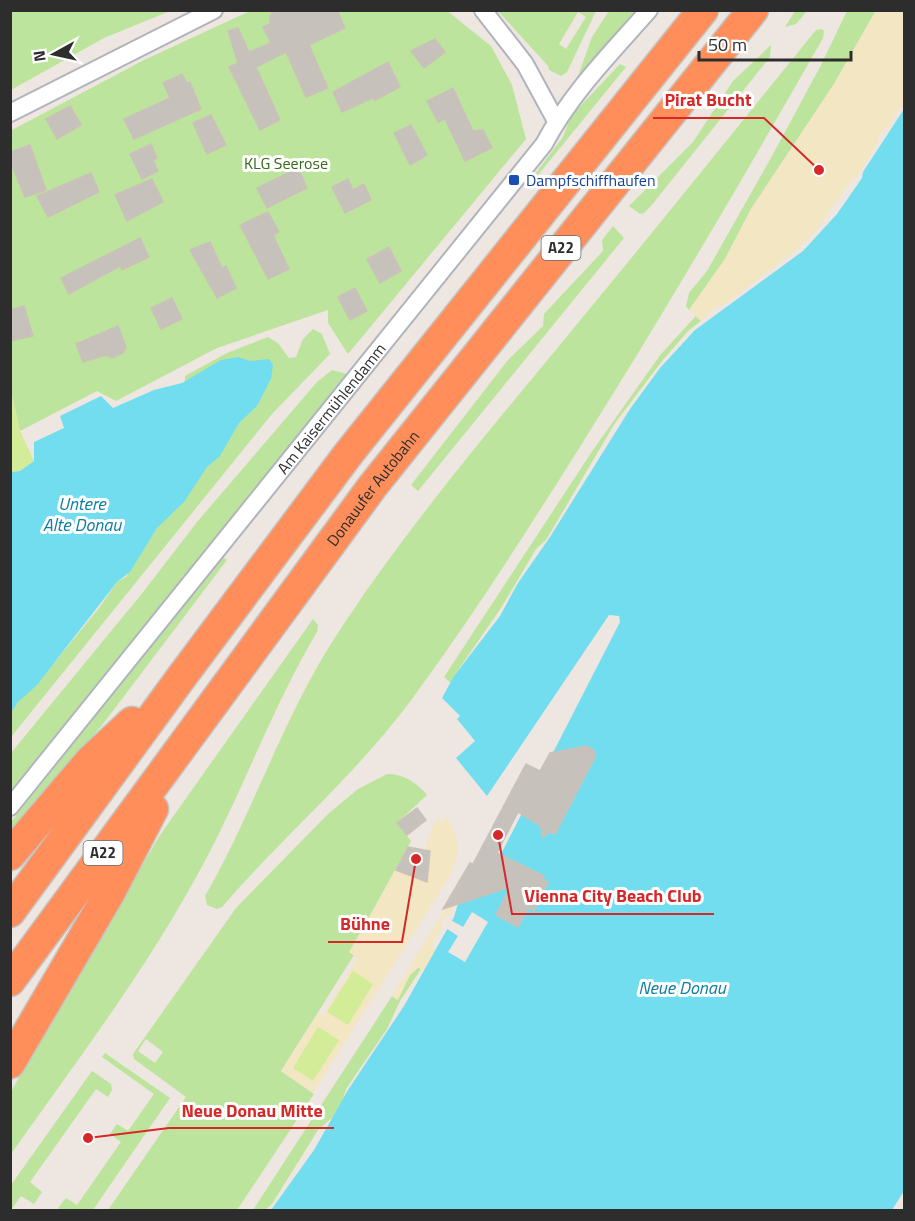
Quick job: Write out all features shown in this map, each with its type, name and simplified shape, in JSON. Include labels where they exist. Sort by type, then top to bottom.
[{"type":"highway","name":"A22","points":[[10,912],[349,453],[703,10]]},
{"type":"highway","name":"Donauufer Autobahn","points":[[10,981],[372,487],[753,10]]},
{"type":"highway","points":[[10,855],[90,761],[183,675]]},
{"type":"highway","points":[[10,1063],[110,894],[195,726]]},
{"type":"street","points":[[10,113],[214,10]]},
{"type":"street","points":[[483,10],[525,64],[556,121]]},
{"type":"street","name":"Am Kaisermühlendamm","points":[[10,807],[544,144],[556,121],[579,89],[649,10]]},
{"type":"green space","points":[[11,10],[170,11],[104,38],[11,90]]},
{"type":"green space","name":"KLG Seerose","points":[[446,10],[491,46],[512,85],[526,139],[348,354],[328,323],[328,310],[217,348],[116,401],[97,391],[20,431],[10,386],[10,131],[144,60],[250,11]]},
{"type":"green space","points":[[498,11],[596,11],[567,72],[561,76],[549,70],[548,66]],"holes":[[[578,12],[586,17],[566,49],[559,44]]]},
{"type":"green space","points":[[609,11],[635,11],[582,75],[578,76],[592,37]]},
{"type":"green space","points":[[795,11],[807,11],[796,24],[785,27]]},
{"type":"green space","points":[[847,11],[876,11],[834,84],[751,209],[725,259],[689,310],[686,306],[689,293],[707,271],[772,156]]},
{"type":"green space","points":[[822,29],[823,38],[641,348],[518,545],[434,669],[367,754],[222,907],[217,909],[207,905],[205,896],[315,670],[361,598],[480,442],[816,30]]},
{"type":"green space","points":[[771,45],[770,57],[651,206],[640,214],[629,206],[693,142],[733,81]]},
{"type":"green space","points":[[620,64],[626,67],[538,175],[535,174],[563,137],[571,116]]},
{"type":"green space","points":[[613,226],[624,238],[418,491],[411,485],[508,360],[543,326],[544,314],[603,251],[602,240]]},
{"type":"green space","points":[[696,316],[701,321],[689,330],[662,361],[615,423],[546,540],[536,549],[501,608],[454,676],[452,684],[444,677],[593,450],[661,354]]},
{"type":"green space","points":[[313,329],[322,334],[330,354],[272,414],[11,737],[11,713],[18,702],[55,662],[117,582],[126,577],[157,528],[211,461],[214,452],[185,376],[227,353],[268,337],[278,343],[289,358],[296,357],[303,339]]},
{"type":"green space","points":[[332,370],[347,374],[11,790],[11,753],[144,591],[197,522],[317,382]]},
{"type":"green space","points":[[10,386],[20,431],[34,461],[20,471],[11,472]]},
{"type":"green space","points":[[223,557],[227,560],[103,724],[11,837],[11,822]]},
{"type":"green space","points":[[313,619],[318,625],[317,632],[287,687],[221,829],[186,896],[114,1009],[11,1154],[11,1092],[49,1022],[160,835]]},
{"type":"green space","points":[[387,774],[393,774],[409,780],[427,795],[397,823],[411,841],[350,952],[354,955],[281,1071],[314,1094],[237,1210],[108,1210],[186,1097],[134,1059],[133,1054],[236,908],[327,815],[358,789]],"holes":[[[146,1039],[163,1052],[155,1063],[138,1051]]]},
{"type":"green space","points":[[419,967],[421,969],[400,1001],[387,1029],[346,1089],[343,1100],[333,1117],[318,1130],[272,1204],[265,1210],[253,1210],[392,996],[397,1000],[410,975]]},
{"type":"green space","points":[[353,971],[373,984],[348,1025],[327,1012]]},
{"type":"green space","points":[[318,1027],[339,1040],[313,1081],[293,1068]]},
{"type":"green space","points":[[105,1053],[170,1098],[93,1210],[62,1210],[58,1208],[66,1198],[77,1205],[121,1142],[110,1134],[117,1124],[128,1131],[154,1094],[102,1057]]},
{"type":"green space","points":[[92,1071],[111,1084],[112,1090],[108,1097],[96,1089],[30,1182],[42,1192],[34,1204],[21,1196],[11,1210],[11,1185]]},
{"type":"sand","points":[[876,10],[904,11],[904,102],[888,127],[879,135],[878,142],[857,176],[847,186],[819,227],[795,251],[725,304],[715,308],[701,321],[689,310],[725,259],[751,209],[834,84]]},
{"type":"sand","points":[[446,817],[454,831],[457,845],[456,859],[451,874],[313,1093],[281,1071],[318,1013],[323,1016],[357,958],[349,952],[396,870],[427,882],[430,851],[424,850],[436,819],[441,822]]},
{"type":"sand","points":[[451,899],[456,902],[447,918],[444,917],[440,924],[443,926],[433,942],[434,953],[423,971],[418,967],[410,975],[398,1000],[392,996]]},
{"type":"water","name":"Neue Donau","points":[[904,109],[904,1191],[892,1210],[271,1210],[314,1150],[348,1090],[404,1006],[454,917],[458,904],[479,897],[620,622],[619,616],[609,615],[487,796],[456,758],[475,741],[457,719],[460,716],[442,698],[454,676],[500,616],[518,583],[550,537],[630,409],[660,368],[695,330],[803,251],[837,214]]},
{"type":"water","name":"Untere Alte Donau","points":[[238,357],[250,361],[269,359],[273,365],[271,379],[257,406],[239,423],[220,456],[207,467],[184,502],[157,528],[130,572],[117,582],[37,685],[18,702],[11,713],[11,472],[20,471],[34,461],[34,442],[64,428],[60,416],[101,396],[113,408],[154,390],[182,383],[221,360]]},
{"type":"pier","points":[[472,912],[488,922],[465,962],[448,952],[458,936],[444,927],[449,919],[463,927]]},
{"type":"building","points":[[274,10],[337,10],[345,28],[309,45],[328,88],[306,97],[286,52],[256,67],[280,120],[260,130],[229,67],[238,63],[228,31],[238,28],[249,52],[271,43],[263,27],[270,24],[270,16]]},
{"type":"building","points":[[435,39],[445,52],[424,68],[411,51]]},
{"type":"building","points":[[388,62],[400,87],[375,100],[373,98],[342,112],[333,92]]},
{"type":"building","points":[[182,74],[187,83],[190,82],[201,109],[134,139],[124,119],[170,98],[163,83]]},
{"type":"building","points":[[453,88],[473,131],[483,130],[492,148],[465,161],[445,119],[438,122],[427,101]]},
{"type":"building","points":[[70,106],[81,125],[57,139],[46,119]]},
{"type":"building","points":[[211,115],[226,145],[207,154],[193,123]]},
{"type":"building","points":[[411,125],[427,155],[410,165],[394,133]]},
{"type":"building","points":[[151,144],[157,158],[153,160],[158,171],[142,179],[130,154]]},
{"type":"building","points":[[30,145],[46,190],[25,197],[10,161],[10,152]]},
{"type":"building","points":[[298,168],[307,188],[267,208],[257,188]]},
{"type":"building","points":[[91,173],[99,192],[48,217],[37,196]]},
{"type":"building","points":[[152,179],[163,202],[127,221],[115,195]]},
{"type":"building","points":[[348,179],[353,190],[364,184],[371,200],[345,213],[332,187]]},
{"type":"building","points":[[268,212],[279,232],[273,235],[289,269],[268,279],[240,225]]},
{"type":"building","points":[[140,238],[149,257],[122,270],[120,266],[69,294],[61,278]]},
{"type":"building","points":[[210,242],[222,268],[226,266],[236,288],[217,298],[190,250]]},
{"type":"building","points":[[389,247],[401,271],[380,283],[367,259]]},
{"type":"building","points":[[355,288],[367,311],[350,320],[338,297]]},
{"type":"building","points":[[172,298],[182,319],[161,329],[151,308]]},
{"type":"building","points":[[24,306],[33,336],[10,341],[10,310]]},
{"type":"building","points":[[118,326],[126,347],[123,353],[112,358],[106,355],[83,362],[76,344]]},
{"type":"building","points":[[587,746],[594,751],[595,757],[555,834],[551,832],[542,837],[541,826],[518,812],[497,853],[544,876],[542,879],[548,882],[534,911],[528,908],[518,927],[496,915],[510,887],[443,909],[470,863],[473,864],[526,764],[540,771],[550,753]]},
{"type":"building","points":[[417,808],[426,820],[407,835],[397,823]]},
{"type":"building","points":[[408,847],[430,851],[427,882],[396,870]]},
{"type":"place","name":"Pirat Bucht","points":[[819,170]]},
{"type":"place","name":"Dampfschiffhaufen","points":[[514,180]]},
{"type":"place","name":"Vienna City Beach Club","points":[[498,835]]},
{"type":"place","name":"Bühne","points":[[416,859]]},
{"type":"place","name":"Neue Donau Mitte","points":[[88,1138]]}]
